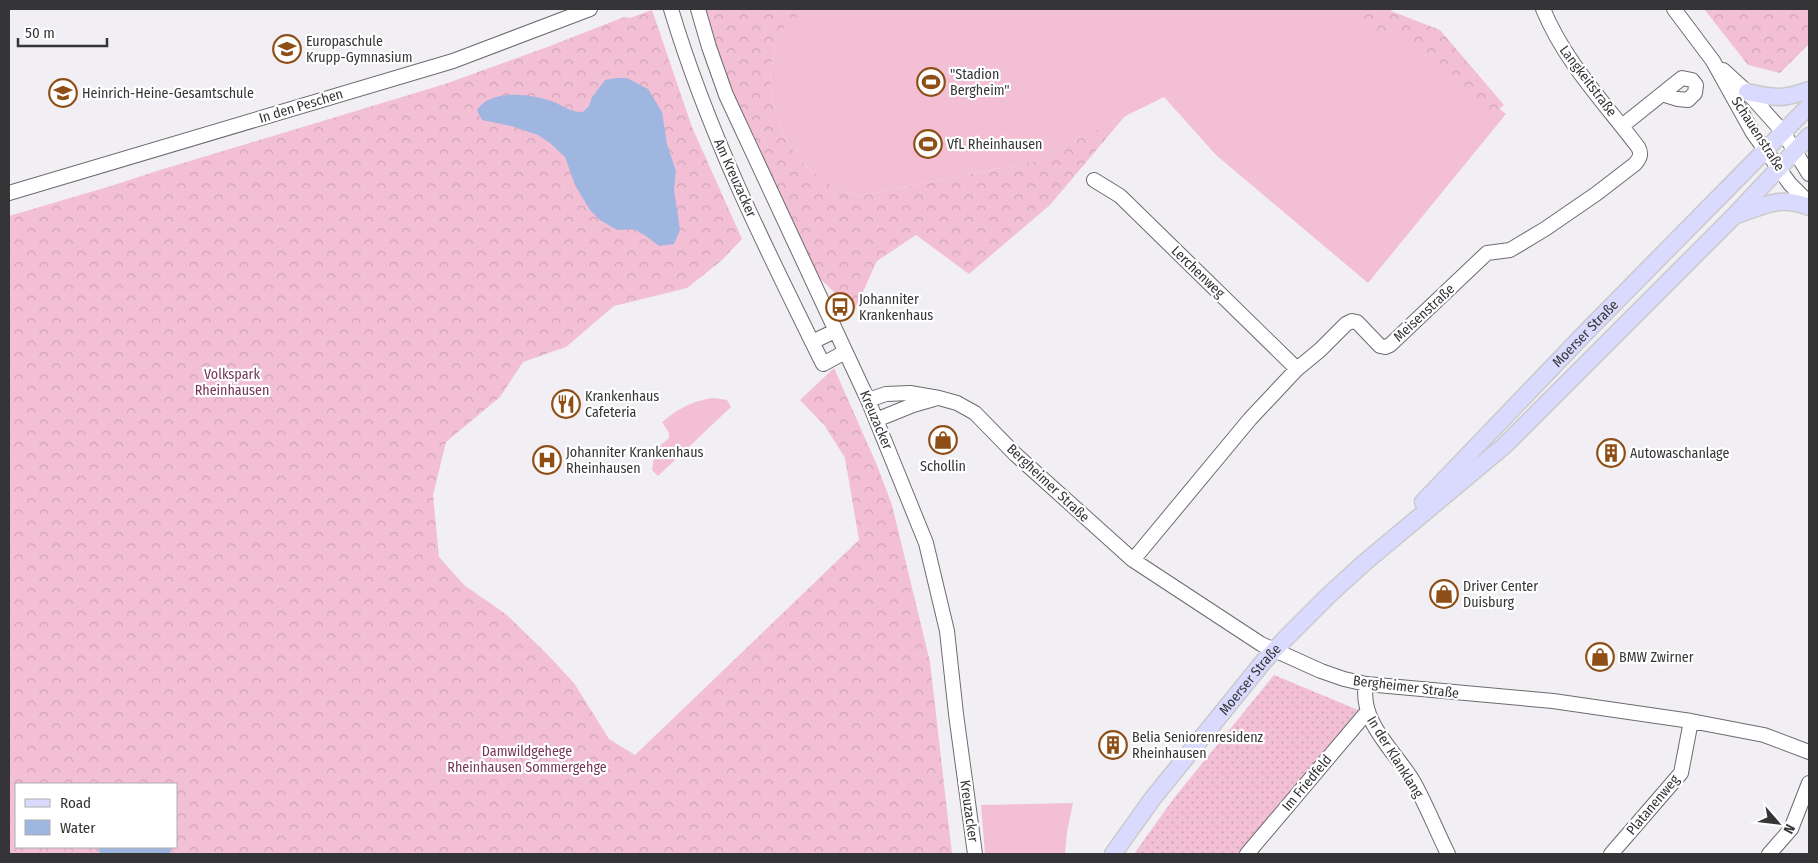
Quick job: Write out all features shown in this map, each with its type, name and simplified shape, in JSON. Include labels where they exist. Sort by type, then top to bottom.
[{"type":"main road","points":[[1747,92],[1780,98],[1795,96],[1809,90]]},
{"type":"main road","name":"Moerser Straße","points":[[1364,563],[1595,322],[1809,106]]},
{"type":"main road","name":"Moerser Straße","points":[[1112,854],[1153,798],[1274,650],[1364,563],[1504,446],[1734,216],[1809,136]]},
{"type":"main road","points":[[1734,216],[1781,200],[1809,205]]},
{"type":"street","name":"In den Peschen","points":[[9,193],[453,61],[590,9]]},
{"type":"street","name":"Am Kreuzacker","points":[[672,9],[698,92],[718,141],[823,364],[845,352]]},
{"type":"street","name":"Kreuzacker","points":[[698,9],[726,95],[868,400],[926,543],[947,631],[975,854]]},
{"type":"street","name":"Langkeitstraße","points":[[1543,9],[1565,54],[1638,147],[1640,158]]},
{"type":"street","name":"Schauenstraße","points":[[1674,9],[1713,61],[1754,132],[1790,184],[1809,205]]},
{"type":"street","name":"Schauenstraße","points":[[1713,61],[1747,92],[1783,132],[1809,174]]},
{"type":"street","name":"Langkeitstraße","points":[[1622,126],[1662,94]]},
{"type":"street","name":"Meisenstraße","points":[[1133,560],[1250,419],[1297,369],[1320,350],[1346,324],[1352,321],[1358,322],[1380,346],[1390,345],[1487,253],[1510,250],[1545,229],[1596,194],[1636,164],[1640,158]]},
{"type":"street","name":"Lerchenweg","points":[[1094,180],[1120,196],[1297,369]]},
{"type":"street","points":[[812,342],[835,331]]},
{"type":"street","name":"Bergheimer Straße","points":[[868,400],[886,394],[910,393],[956,403],[975,414],[1028,466],[1133,560],[1261,644],[1321,671],[1366,684],[1553,701],[1690,721],[1764,736],[1809,752]]},
{"type":"street","points":[[876,420],[913,405],[940,398]]},
{"type":"street","name":"In der Klanklang","points":[[1366,684],[1364,696],[1367,712],[1380,735],[1413,781],[1448,854]]},
{"type":"street","name":"Im Friedfeld","points":[[1247,854],[1367,712]]},
{"type":"street","name":"Platanenweg","points":[[1611,854],[1681,774],[1690,721]]},
{"type":"street","points":[[1768,854],[1791,829],[1809,783]]},
{"type":"green space","points":[[705,9],[842,9],[790,18],[777,41],[770,69],[772,102],[782,133],[801,162],[838,190],[860,196],[1032,162],[1125,116],[1050,205],[969,274],[916,235],[877,261],[854,311],[816,275],[748,127],[719,58]]},
{"type":"green space","name":"VfL Rheinhausen","points":[[842,9],[1385,9],[1388,14],[1506,114],[1368,283],[1216,155],[1164,97],[1032,162],[860,196],[838,190],[801,162],[782,133],[772,102],[770,69],[777,41],[790,17]]},
{"type":"green space","points":[[1355,9],[1390,9],[1440,30],[1504,105],[1494,113],[1394,30],[1370,36]]},
{"type":"green space","points":[[1704,9],[1809,9],[1809,44],[1780,73],[1748,65]]},
{"type":"green space","name":"Volkspark Rheinhausen","points":[[652,10],[692,127],[742,239],[721,261],[687,288],[614,306],[566,347],[523,362],[500,397],[446,442],[433,495],[439,557],[464,585],[507,615],[545,652],[574,683],[609,739],[635,755],[859,540],[845,458],[825,426],[800,400],[834,368],[876,463],[892,505],[930,662],[952,854],[9,854],[9,216],[445,84],[624,17],[630,18]]},
{"type":"green space","points":[[714,398],[727,400],[731,407],[658,476],[652,470],[655,450],[669,438],[669,433],[662,422],[686,406]]},
{"type":"green space","points":[[1274,675],[1358,710],[1238,854],[1134,854],[1174,798]]},
{"type":"green space","points":[[1073,803],[1065,854],[985,854],[981,805]]},
{"type":"water","points":[[627,78],[648,89],[662,112],[667,144],[676,171],[674,190],[680,230],[674,244],[659,246],[634,229],[617,230],[600,220],[590,210],[575,185],[565,157],[550,143],[538,135],[511,126],[482,120],[477,110],[492,98],[524,95],[545,99],[572,110],[583,112],[589,106],[592,97],[605,80]]},
{"type":"water","points":[[98,848],[171,848],[170,854],[100,854]]},
{"type":"place","name":"Europaschule Krupp-Gymnasium","points":[[287,49]]},
{"type":"place","name":"\"Stadion Bergheim\"","points":[[931,82]]},
{"type":"place","name":"Heinrich-Heine-Gesamtschule","points":[[63,93]]},
{"type":"place","name":"VfL Rheinhausen","points":[[928,144]]},
{"type":"place","name":"Johanniter Krankenhaus","points":[[840,307]]},
{"type":"place","name":"Krankenhaus Cafeteria","points":[[566,404]]},
{"type":"place","name":"Schollin","points":[[943,440]]},
{"type":"place","name":"Autowaschanlage","points":[[1611,453]]},
{"type":"place","name":"Johanniter Krankenhaus Rheinhausen","points":[[547,460]]},
{"type":"place","name":"Driver Center Duisburg","points":[[1444,594]]},
{"type":"place","name":"BMW Zwirner","points":[[1600,657]]},
{"type":"place","name":"Belia Seniorenresidenz Rheinhausen","points":[[1113,745]]},
{"type":"park label","name":"Damwildgehege Rheinhausen Sommergehge","points":[[527,760]]}]
